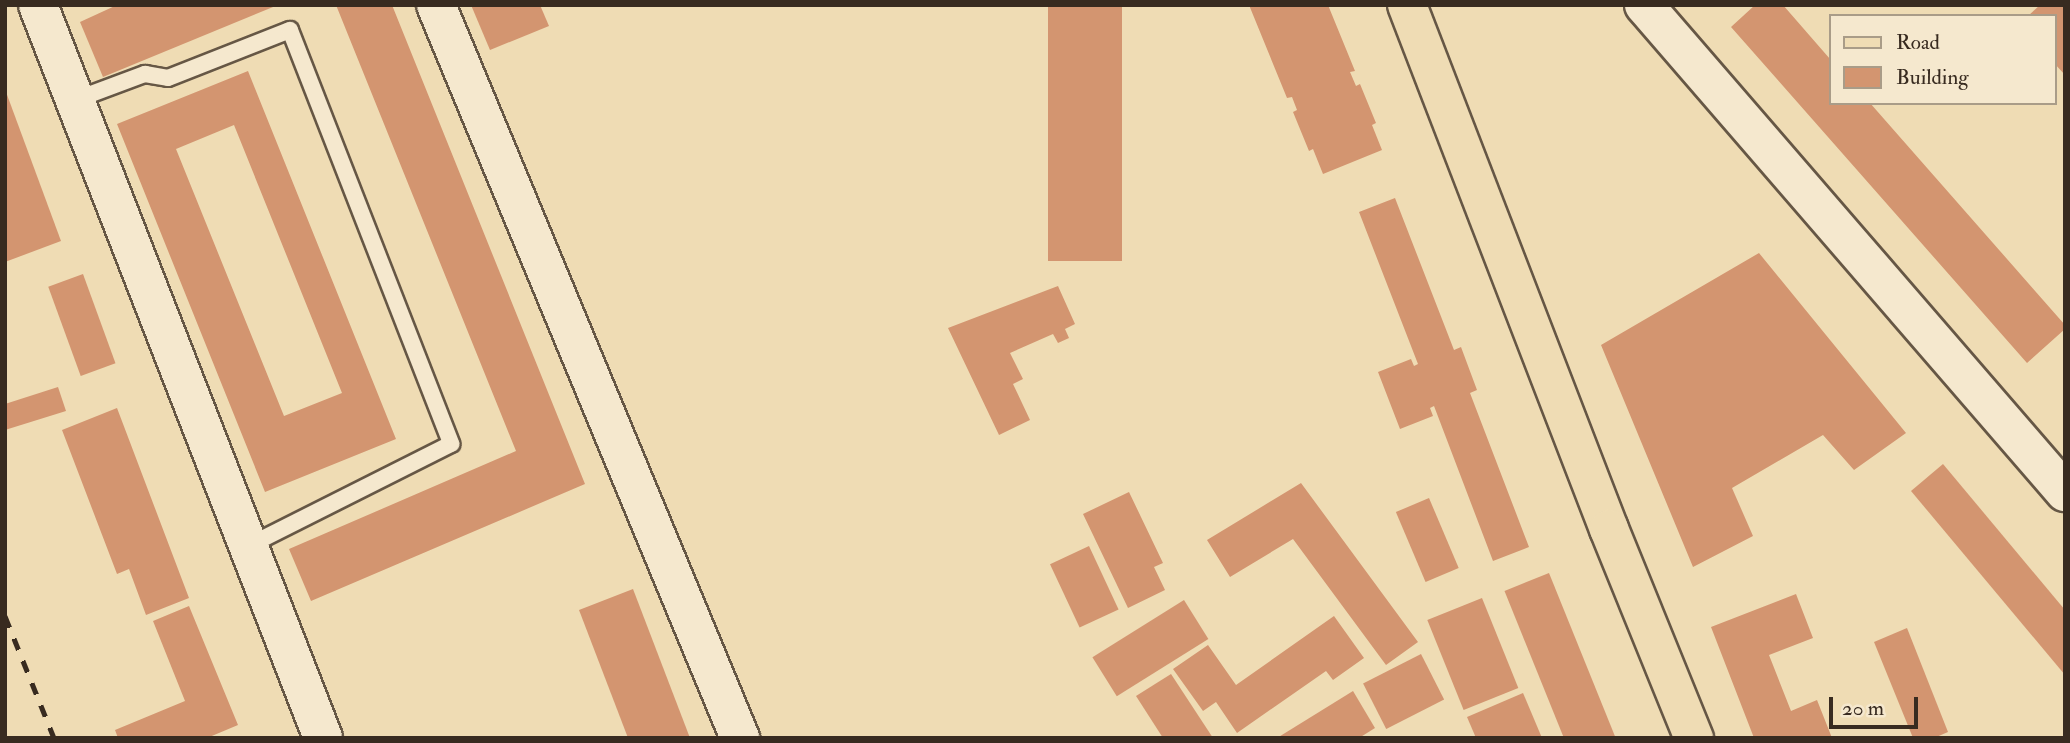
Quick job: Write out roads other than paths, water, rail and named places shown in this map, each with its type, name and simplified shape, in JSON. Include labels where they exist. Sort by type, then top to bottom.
[{"type":"main road","points":[[38,5],[323,738]]},
{"type":"main road","points":[[436,5],[740,738]]},
{"type":"main road","points":[[1407,5],[1609,529],[1694,738]]},
{"type":"main road","points":[[1644,5],[2065,492]]},
{"type":"lane","points":[[75,100],[145,74],[168,78],[290,30],[436,405],[451,444],[248,546]]},
{"type":"railway","points":[[5,616],[54,738]]}]
